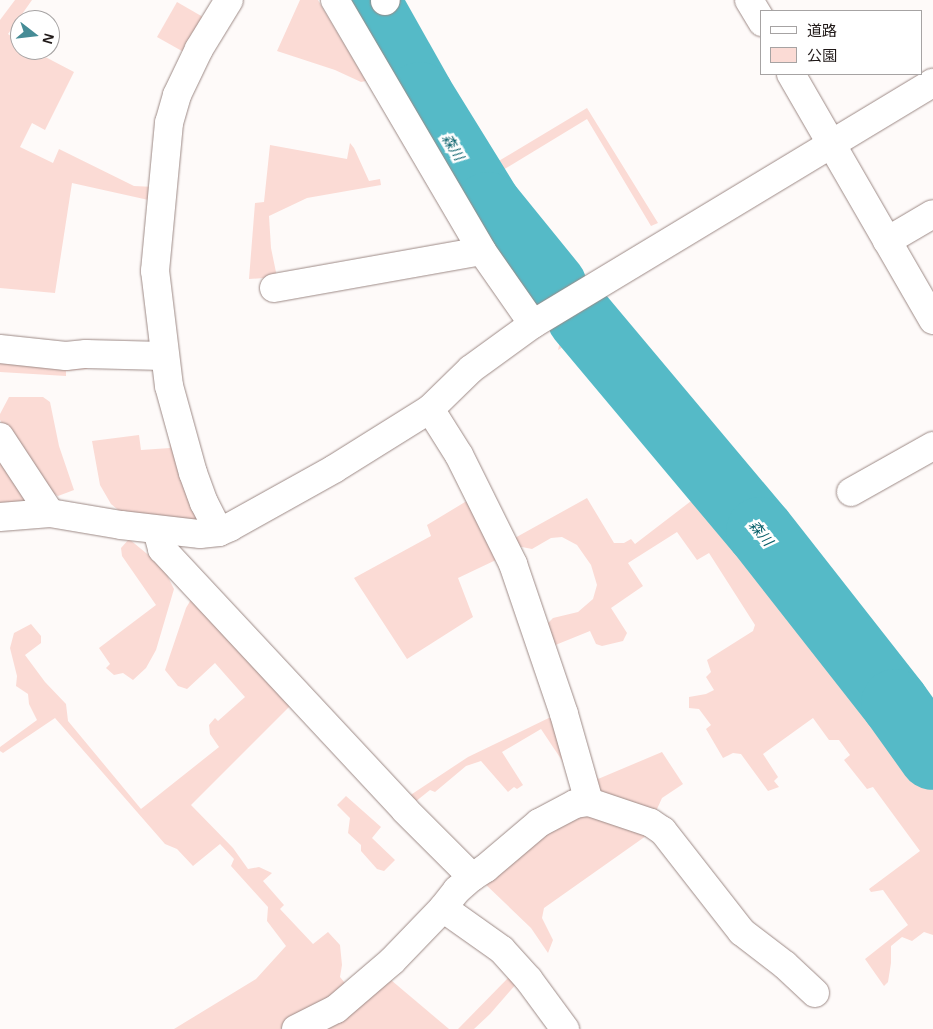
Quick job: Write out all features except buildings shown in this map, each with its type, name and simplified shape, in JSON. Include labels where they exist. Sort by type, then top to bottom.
[{"type":"street","points":[[218,532],[192,473],[169,386],[163,356],[155,271],[169,123],[176,95],[199,49],[229,0]]},
{"type":"street","points":[[335,0],[482,251],[533,324]]},
{"type":"street","points":[[749,0],[760,19]]},
{"type":"street","points":[[792,75],[933,320]]},
{"type":"street","points":[[0,517],[50,513],[157,530],[200,534],[218,532],[334,469],[430,409],[471,368],[533,324],[933,83]]},
{"type":"street","points":[[887,241],[933,214]]},
{"type":"street","points":[[274,288],[482,251]]},
{"type":"street","points":[[0,349],[66,356],[86,354],[163,356]]},
{"type":"street","points":[[430,409],[459,455],[513,564],[564,714],[590,802]]},
{"type":"street","points":[[0,437],[50,513]]},
{"type":"street","points":[[851,492],[933,446]]},
{"type":"street","points":[[157,530],[162,549],[405,810],[472,877]]},
{"type":"street","points":[[296,1029],[336,1009],[392,961],[443,908],[457,890],[486,868],[538,823],[575,804],[590,802],[650,823],[662,831],[742,932],[785,965],[815,993]]},
{"type":"street","points":[[443,908],[502,950],[529,980],[565,1029]]},
{"type":"green space","points":[[15,0],[32,0],[25,10],[10,10],[10,31],[8,34],[10,35],[10,60],[51,60],[74,72],[45,130],[32,123],[20,147],[53,163],[59,149],[134,186],[155,187],[153,201],[72,183],[55,293],[0,288],[0,20]]},
{"type":"green space","points":[[300,0],[318,0],[366,81],[361,82],[335,70],[277,51]]},
{"type":"green space","points":[[177,2],[203,17],[189,55],[157,37]]},
{"type":"green space","points":[[393,18],[482,171],[587,108],[658,223],[651,226],[587,119],[498,173],[528,227],[569,276],[560,282],[494,203],[386,22]]},
{"type":"green space","points":[[350,143],[369,181],[380,179],[381,185],[307,198],[269,216],[271,248],[277,277],[249,279],[255,203],[264,202],[270,145],[347,159]]},
{"type":"green space","points":[[597,315],[778,530],[767,535],[590,318]]},
{"type":"green space","points":[[575,322],[756,541],[892,713],[933,770],[933,935],[924,932],[912,941],[902,937],[891,946],[888,982],[884,986],[865,959],[908,925],[883,890],[871,892],[869,889],[920,851],[873,787],[867,789],[844,760],[850,755],[839,740],[829,740],[813,718],[763,754],[778,777],[774,781],[779,787],[768,791],[741,754],[733,753],[723,758],[706,729],[711,725],[699,709],[689,708],[689,697],[706,694],[714,690],[706,677],[711,672],[707,660],[753,631],[755,625],[709,553],[697,560],[677,532],[628,563],[643,586],[611,608],[627,633],[623,641],[602,646],[596,644],[590,631],[548,648],[542,629],[553,618],[578,612],[593,599],[597,585],[591,565],[577,545],[562,537],[551,538],[532,549],[517,546],[513,539],[587,498],[614,543],[624,543],[631,539],[635,544],[695,498],[684,481],[570,343],[558,350],[563,329]]},
{"type":"green space","points":[[0,359],[91,365],[87,369],[66,371],[66,376],[0,372]]},
{"type":"green space","points":[[9,397],[43,397],[50,402],[59,446],[74,490],[58,496],[45,489],[0,420],[0,414]]},
{"type":"green space","points":[[169,427],[206,526],[129,519],[111,504],[100,485],[92,441],[139,435],[141,450],[170,448]]},
{"type":"green space","points":[[0,450],[29,497],[24,506],[0,508]]},
{"type":"green space","points":[[470,499],[498,559],[458,578],[473,617],[407,659],[354,578],[431,536],[427,525]]},
{"type":"green space","points":[[129,539],[163,567],[174,589],[156,650],[146,668],[133,680],[123,673],[114,675],[106,668],[110,664],[99,648],[156,605],[122,556],[121,548]]},
{"type":"green space","points":[[193,596],[294,702],[191,805],[233,848],[248,869],[259,867],[272,873],[263,881],[284,905],[280,909],[313,944],[328,932],[340,945],[342,965],[340,977],[349,988],[312,1013],[280,1029],[174,1029],[256,979],[286,946],[267,921],[268,907],[231,866],[234,859],[220,844],[193,866],[177,849],[165,844],[55,718],[3,753],[0,751],[0,747],[37,720],[29,704],[28,694],[16,686],[17,676],[10,648],[14,633],[31,624],[41,636],[41,643],[25,655],[45,682],[66,704],[68,721],[141,809],[219,747],[210,734],[209,725],[215,718],[218,721],[245,697],[215,663],[187,689],[178,686],[165,670],[186,608]]},
{"type":"green space","points":[[839,612],[846,616],[933,735],[933,752],[833,617]]},
{"type":"green space","points":[[557,714],[567,768],[541,729],[502,752],[523,785],[517,789],[514,787],[508,792],[481,761],[466,766],[435,792],[430,790],[410,806],[403,800],[468,757]]},
{"type":"green space","points":[[578,731],[598,779],[662,752],[683,784],[662,798],[657,809],[646,819],[595,800]]},
{"type":"green space","points":[[346,796],[381,827],[372,838],[395,860],[384,871],[377,869],[361,851],[361,845],[348,833],[350,818],[337,805]]},
{"type":"green space","points":[[576,810],[653,831],[544,908],[542,918],[553,940],[548,953],[531,928],[482,881]]},
{"type":"green space","points":[[385,975],[449,1029],[313,1029]]},
{"type":"green space","points":[[509,977],[517,983],[490,1014],[474,1029],[458,1029]]},
{"type":"waterway","name":"森川","points":[[366,0],[420,96],[488,206],[553,286]]},
{"type":"waterway","name":"森川","points":[[581,318],[760,531],[895,703],[933,756]]}]
